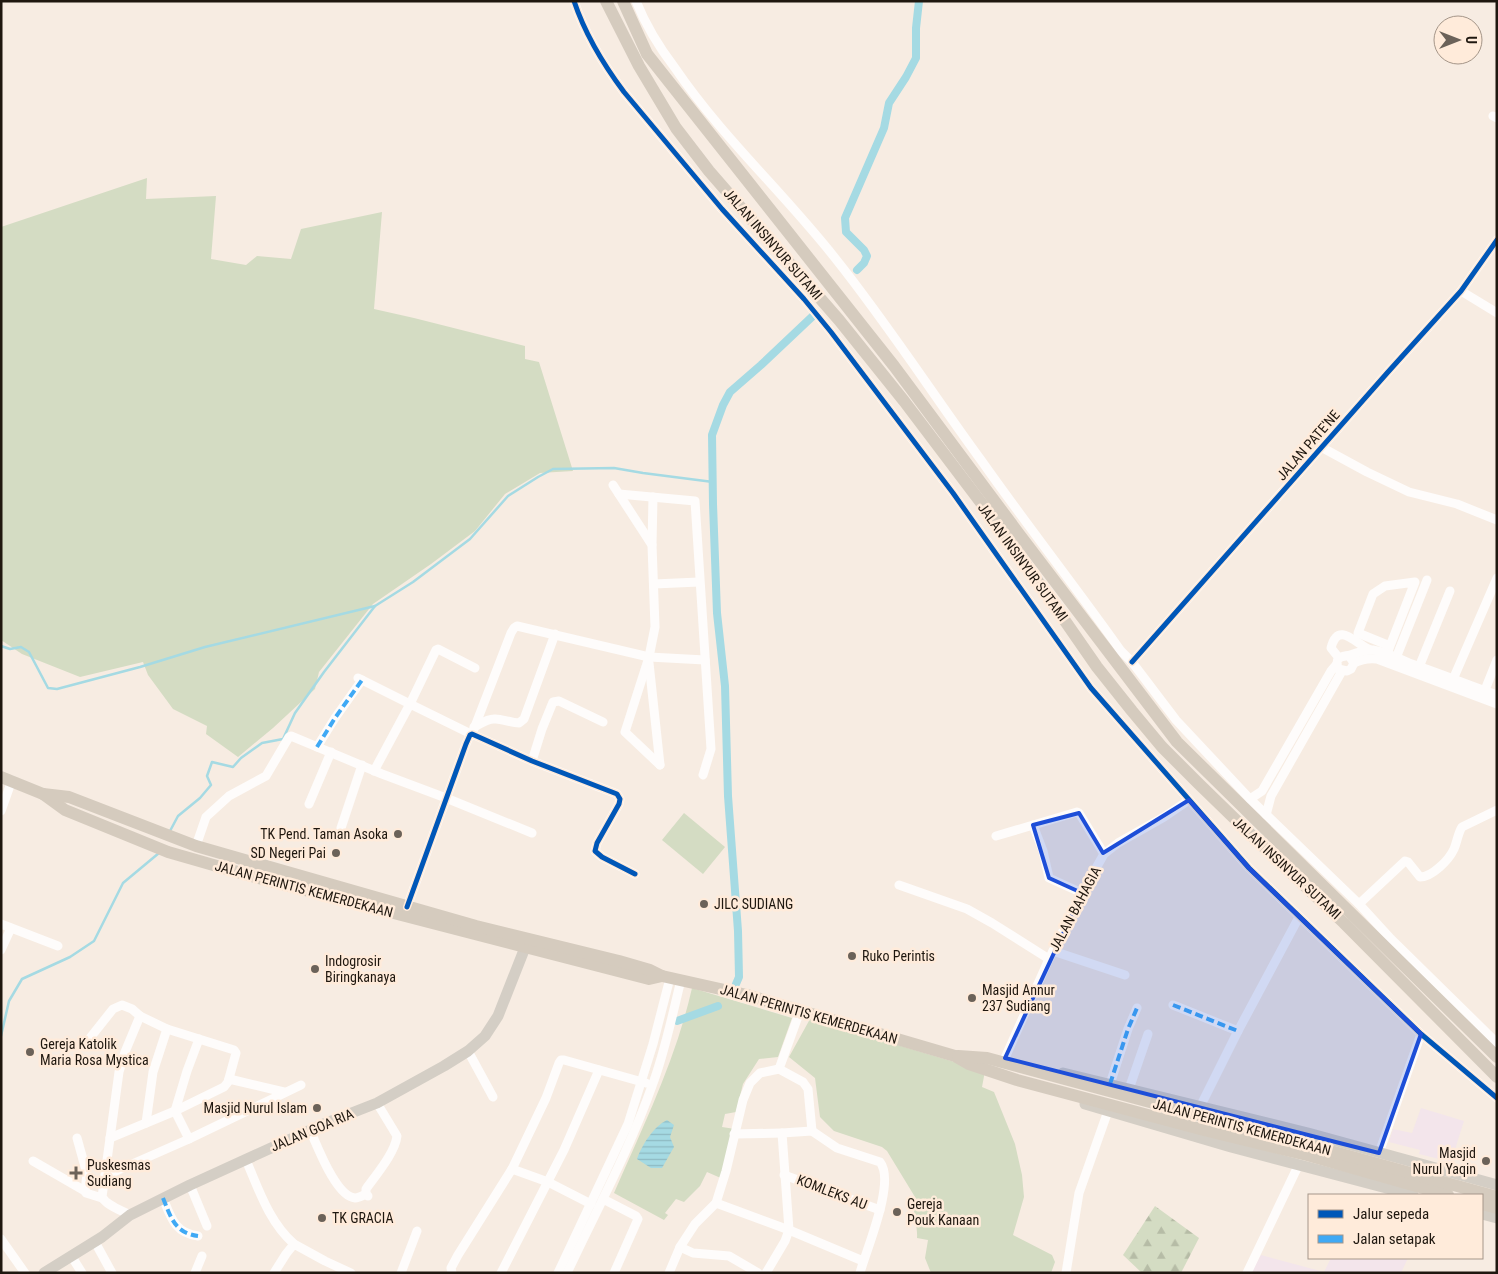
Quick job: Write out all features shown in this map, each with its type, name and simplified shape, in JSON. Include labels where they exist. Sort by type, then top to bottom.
[{"type":"highway","name":"JALAN INSINYUR SUTAMI","points":[[606,1],[638,66],[682,136],[839,320],[904,401],[1004,533],[1097,667],[1132,711],[1162,747],[1272,855],[1344,922],[1497,1077]]},
{"type":"highway","name":"JALAN INSINYUR SUTAMI","points":[[623,1],[647,54],[894,366],[1177,742],[1497,1057]]},
{"type":"highway","name":"JALAN PERINTIS KEMERDEKAAN","points":[[5,780],[43,794],[69,798],[196,846],[476,926],[527,943]]},
{"type":"highway","name":"JALAN PERINTIS KEMERDEKAAN","points":[[43,794],[66,810],[168,852],[255,877],[527,943],[619,961],[671,978],[747,995],[798,1017],[955,1056],[969,1064],[985,1064],[1309,1145],[1497,1197]]},
{"type":"highway","name":"JALAN PERINTIS KEMERDEKAAN","points":[[985,1064],[1017,1080],[1145,1115],[1307,1155],[1444,1194]]},
{"type":"highway","points":[[1483,1204],[1497,1208]]},
{"type":"main road","name":"JALAN GOA RIA","points":[[44,1273],[94,1242],[130,1215],[190,1185],[310,1130],[377,1103],[468,1051],[485,1036],[498,1016],[527,943]]},
{"type":"main road","name":"JALAN PERINTIS KEMERDEKAAN","points":[[1409,1194],[1231,1147],[993,1077],[985,1064],[996,1056],[1005,1058],[1308,1133],[1497,1185]]},
{"type":"main road","points":[[1483,1214],[1497,1218]]},
{"type":"street","points":[[574,1],[585,31],[627,96],[722,209],[804,299],[831,332],[953,493],[1091,688],[1249,868],[1421,1034],[1497,1098]]},
{"type":"street","points":[[636,1],[652,35],[691,92],[835,257],[894,336],[1056,564],[1121,651],[1132,662],[1176,720],[1250,799],[1359,904],[1497,1043]]},
{"type":"street","name":"JALAN PATE'NE","points":[[1132,662],[1461,291],[1497,240]]},
{"type":"street","points":[[1461,291],[1497,313]]},
{"type":"street","points":[[1321,447],[1408,492],[1457,504],[1497,520]]},
{"type":"street","points":[[613,486],[652,545]]},
{"type":"street","points":[[619,494],[695,501],[711,749],[703,776]]},
{"type":"street","points":[[648,657],[660,765],[625,732],[648,657],[655,627],[652,497]]},
{"type":"street","points":[[1452,683],[1497,578]]},
{"type":"street","points":[[1395,662],[1427,580]]},
{"type":"street","points":[[654,584],[699,582]]},
{"type":"street","points":[[1389,650],[1415,582],[1385,586],[1373,594],[1358,633],[1389,650],[1395,662]]},
{"type":"street","points":[[1418,670],[1450,591]]},
{"type":"street","points":[[407,907],[446,798],[514,628],[521,626],[648,657],[705,660]]},
{"type":"street","points":[[472,731],[487,720],[495,718],[506,722],[519,723],[524,719],[555,634]]},
{"type":"street","points":[[1352,659],[1352,669],[1347,671],[1339,664],[1331,648],[1333,641],[1338,636],[1344,634],[1371,650]]},
{"type":"street","points":[[374,771],[436,650],[438,649],[475,668]]},
{"type":"street","points":[[1352,659],[1364,650],[1389,650]]},
{"type":"street","points":[[1266,815],[1271,796],[1343,656],[1352,659],[1369,658],[1395,662],[1483,695],[1497,704]]},
{"type":"street","points":[[1483,695],[1497,660]]},
{"type":"street","points":[[1250,799],[1262,791],[1331,671],[1339,664]]},
{"type":"street","points":[[317,747],[360,679],[532,760],[617,794],[620,799],[619,804],[595,850],[602,857],[635,874]]},
{"type":"street","points":[[1483,695],[1497,695]]},
{"type":"street","points":[[532,760],[553,702],[558,701],[602,722]]},
{"type":"street","points":[[196,846],[206,816],[229,796],[266,776],[289,737],[532,833]]},
{"type":"street","points":[[309,804],[331,752]]},
{"type":"street","points":[[341,828],[362,766]]},
{"type":"street","points":[[1,810],[5,780]]},
{"type":"street","points":[[1262,791],[1266,796],[1271,796]]},
{"type":"street","name":"JALAN BAHAGIA","points":[[1005,1058],[1051,955],[1104,854],[1118,843],[1164,817],[1189,800]]},
{"type":"street","points":[[1359,904],[1405,861],[1408,862],[1420,877],[1424,877],[1434,871],[1451,854],[1462,827],[1497,810]]},
{"type":"street","points":[[996,836],[1079,813],[1104,854]]},
{"type":"street","points":[[1033,825],[1043,850],[1049,878],[1082,893]]},
{"type":"street","points":[[899,885],[967,910],[1051,955],[1125,976]]},
{"type":"street","points":[[1200,1107],[1299,916]]},
{"type":"street","points":[[1,924],[58,946]]},
{"type":"street","points":[[1,950],[10,928]]},
{"type":"street","points":[[558,1273],[628,1124],[671,978]]},
{"type":"street","points":[[567,1273],[625,1153],[653,1085],[673,1016],[671,978]]},
{"type":"street","points":[[86,1043],[112,1009],[122,1005],[167,1029],[236,1051],[229,1079],[222,1089],[110,1138]]},
{"type":"street","points":[[1173,1005],[1238,1031]]},
{"type":"street","points":[[1110,1084],[1137,1008]]},
{"type":"street","points":[[102,1198],[119,1072],[140,1016]]},
{"type":"street","points":[[779,1069],[798,1017]]},
{"type":"street","points":[[146,1123],[153,1072],[167,1029]]},
{"type":"street","points":[[1129,1089],[1148,1034]]},
{"type":"street","points":[[1379,1153],[1421,1034]]},
{"type":"street","points":[[189,1139],[175,1111],[199,1039]]},
{"type":"street","points":[[468,1051],[493,1097]]},
{"type":"street","points":[[452,1273],[451,1268],[458,1255],[512,1169],[546,1098],[560,1061],[564,1060],[653,1085]]},
{"type":"street","points":[[669,1273],[680,1247],[695,1224],[716,1203],[726,1171],[734,1134],[743,1100],[751,1082],[760,1073],[779,1069],[803,1082],[808,1089],[812,1132],[734,1134]]},
{"type":"street","points":[[501,1273],[571,1136],[599,1070]]},
{"type":"street","points":[[229,1079],[284,1092]]},
{"type":"street","points":[[105,1176],[189,1139],[301,1085]]},
{"type":"street","points":[[310,1130],[342,1191],[355,1198],[367,1195],[366,1189],[397,1138],[377,1103]]},
{"type":"street","points":[[1066,1273],[1079,1194],[1108,1111]]},
{"type":"street","name":"KOMLEKS AU","points":[[812,1132],[837,1148],[881,1163],[884,1186],[880,1210],[860,1273]]},
{"type":"street","name":"KOMLEKS AU","points":[[782,1133],[789,1230]]},
{"type":"street","points":[[77,1138],[87,1174],[85,1192]]},
{"type":"street","points":[[246,1160],[274,1221],[294,1244],[351,1273]]},
{"type":"street","points":[[33,1161],[86,1193],[102,1198],[110,1205],[130,1215]]},
{"type":"street","points":[[1247,1273],[1299,1164]]},
{"type":"street","points":[[512,1169],[548,1182],[591,1204]]},
{"type":"street","name":"KOMLEKS AU","points":[[784,1175],[880,1210]]},
{"type":"street","points":[[190,1185],[207,1226]]},
{"type":"street","points":[[163,1198],[172,1220],[177,1226],[187,1235],[198,1236]]},
{"type":"street","points":[[603,1199],[636,1216],[638,1220],[614,1273]]},
{"type":"street","points":[[716,1203],[789,1230],[863,1261]]},
{"type":"street","points":[[766,1273],[785,1241],[789,1230]]},
{"type":"street","points":[[402,1273],[417,1231]]},
{"type":"street","points":[[1,1240],[25,1273]]},
{"type":"street","points":[[94,1242],[112,1273]]},
{"type":"street","points":[[274,1273],[294,1244]]},
{"type":"street","points":[[680,1247],[693,1254],[729,1256],[758,1273]]},
{"type":"street","points":[[72,1256],[82,1273]]},
{"type":"street","points":[[195,1273],[202,1256]]},
{"type":"highlighted area","points":[[1189,800],[1249,868],[1421,1034],[1379,1153],[1005,1058],[1082,893],[1049,878],[1033,825],[1079,813],[1103,853]]},
{"type":"shaded area","points":[[1421,1108],[1464,1121],[1451,1162],[1419,1154],[1420,1150],[1389,1142],[1393,1129],[1412,1133]]},
{"type":"shaded area","points":[[1261,1255],[1324,1272],[1330,1259],[1408,1259],[1401,1273],[1251,1273]]},
{"type":"green space","points":[[147,178],[146,199],[216,196],[211,259],[246,265],[257,256],[291,259],[301,229],[382,212],[374,309],[525,346],[525,359],[539,362],[573,471],[540,473],[505,494],[475,531],[373,604],[319,672],[315,689],[238,757],[206,734],[207,726],[173,709],[148,675],[143,662],[80,677],[22,654],[1,640],[1,227]]},
{"type":"green space","points":[[684,813],[725,847],[703,874],[662,840]]},
{"type":"green space","points":[[692,988],[792,1018],[778,1057],[759,1059],[743,1084],[736,1112],[725,1114],[722,1127],[735,1129],[723,1179],[707,1172],[700,1186],[684,1202],[676,1199],[665,1213],[668,1215],[664,1220],[614,1193],[668,1067]]},
{"type":"green space","points":[[810,1019],[985,1071],[982,1087],[994,1092],[1015,1144],[1022,1175],[1024,1197],[1013,1235],[1052,1255],[1055,1262],[1051,1273],[931,1273],[925,1258],[928,1240],[917,1238],[915,1197],[887,1151],[882,1147],[834,1131],[820,1117],[815,1078],[789,1057]]},
{"type":"green space","points":[[1155,1206],[1199,1238],[1181,1273],[1142,1273],[1123,1255]]},
{"type":"water","points":[[667,1120],[674,1125],[670,1137],[674,1147],[662,1168],[651,1168],[637,1159],[649,1137],[657,1127]]},
{"type":"waterway","points":[[857,270],[864,263],[867,256],[864,250],[846,232],[845,218],[884,128],[889,103],[916,58],[916,28],[919,1]]},
{"type":"waterway","points":[[736,984],[739,977],[738,931],[728,796],[725,686],[717,613],[712,435],[730,392],[815,314]]},
{"type":"waterway","points":[[170,831],[178,816],[200,798],[211,785],[207,776],[212,762],[233,767],[241,758],[262,743],[283,739],[295,713],[375,606],[413,582],[470,539],[508,496],[553,469],[614,468],[713,482]]},
{"type":"waterway","points":[[1,646],[10,649],[21,647],[29,652],[48,688],[57,689],[205,647],[375,606]]},
{"type":"waterway","points":[[1,1036],[9,1001],[22,979],[70,957],[94,941],[123,883],[159,853]]},
{"type":"waterway","points":[[677,1021],[718,1006]]},
{"type":"marked path","points":[[317,747],[362,680]]},
{"type":"marked path","points":[[1173,1005],[1238,1031]]},
{"type":"marked path","points":[[1110,1084],[1137,1008]]},
{"type":"marked path","points":[[163,1198],[179,1228],[184,1232],[198,1236]]},
{"type":"cycle path","points":[[574,1],[595,48],[624,92],[722,209],[804,299],[831,332],[953,493],[1091,688],[1249,868],[1421,1034],[1497,1098]]},
{"type":"cycle path","points":[[1132,662],[1461,291],[1497,240]]},
{"type":"cycle path","points":[[407,907],[466,744],[472,734],[532,761],[617,794],[620,799],[619,804],[597,843],[595,851],[602,857],[635,874]]},
{"type":"place","name":"TK Pend. Taman Asoka","points":[[398,834]]},
{"type":"place","name":"SD Negeri Pai","points":[[336,853]]},
{"type":"place","name":"JILC SUDIANG","points":[[704,904]]},
{"type":"place","name":"Ruko Perintis","points":[[852,956]]},
{"type":"place","name":"Indogrosir Biringkanaya","points":[[315,969]]},
{"type":"place","name":"Masjid Annur 237 Sudiang","points":[[972,998]]},
{"type":"place","name":"Gereja Katolik Maria Rosa Mystica","points":[[30,1052]]},
{"type":"place","name":"Masjid Nurul Islam","points":[[317,1108]]},
{"type":"place","name":"Masjid Nurul Yaqin","points":[[1486,1161]]},
{"type":"place","name":"Puskesmas Sudiang","points":[[76,1173]]},
{"type":"place","name":"Gereja Pouk Kanaan","points":[[897,1212]]},
{"type":"place","name":"TK GRACIA","points":[[322,1218]]}]
